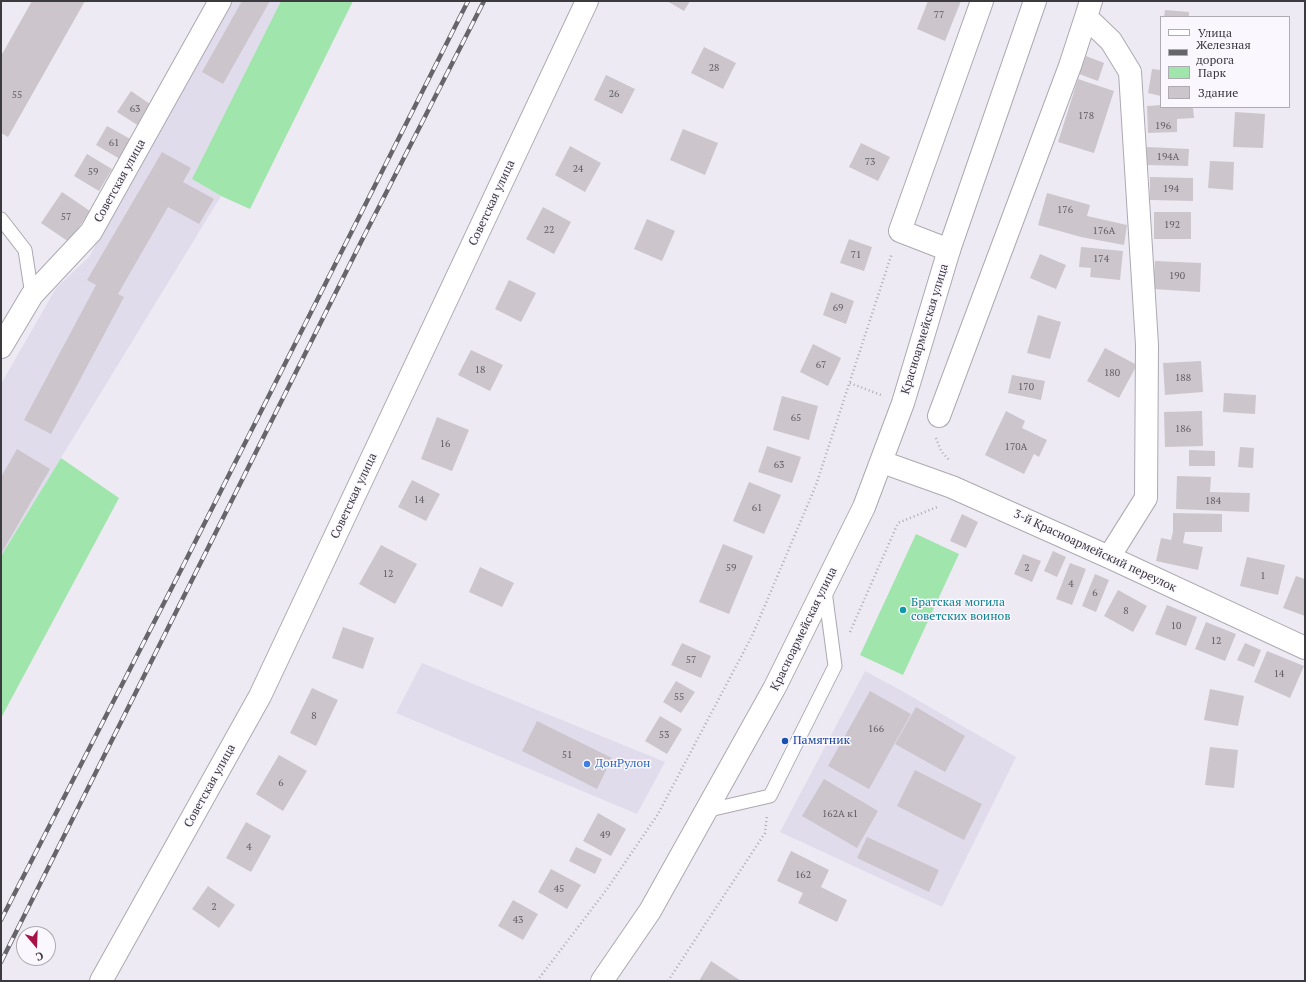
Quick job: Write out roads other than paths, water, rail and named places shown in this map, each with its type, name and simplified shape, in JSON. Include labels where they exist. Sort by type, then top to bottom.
[{"type":"street","name":"Советская улица","points":[[1,347],[32,295],[91,232],[220,1]]},
{"type":"street","name":"Советская улица","points":[[101,981],[260,696],[587,1]]},
{"type":"street","name":"Красноармейская улица","points":[[949,250],[900,231],[982,1]]},
{"type":"street","name":"Красноармейская улица","points":[[602,981],[650,911],[775,687],[864,507],[903,403],[949,250],[1035,1]]},
{"type":"street","points":[[940,416],[1070,66],[1088,9]]},
{"type":"street","points":[[1088,9],[1111,41],[1130,72],[1148,345],[1146,498],[1109,557]]},
{"type":"street","name":"3-й Красноармейский переулок","points":[[882,462],[952,487],[1109,557],[1305,648]]},
{"type":"lane","points":[[1,219],[25,250],[32,295]]},
{"type":"lane","points":[[705,811],[770,796],[835,666],[824,588]]},
{"type":"railway","points":[[1,920],[183,566],[468,1]]},
{"type":"railway","points":[[1,962],[361,242],[484,1]]},
{"type":"place","name":"Братская могила советских воинов","points":[[903,610]]},
{"type":"place","name":"Памятник","points":[[785,741]]},
{"type":"place","name":"ДонРулон","points":[[587,764]]}]
